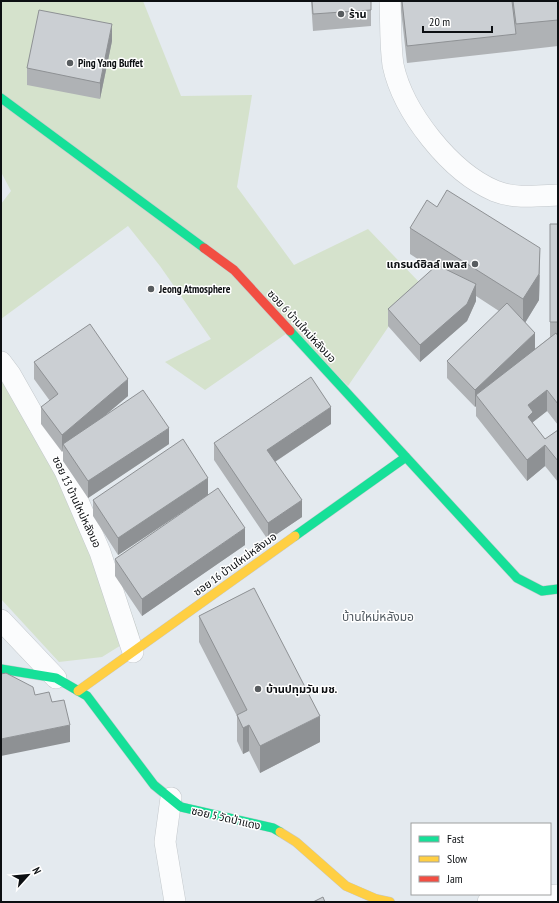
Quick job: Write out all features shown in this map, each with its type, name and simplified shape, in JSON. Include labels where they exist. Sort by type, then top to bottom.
[{"type":"street","points":[[390,1],[393,64],[403,94],[421,126],[443,153],[468,174],[495,191],[524,197],[558,195]]},
{"type":"street","name":"ซอย 6 บ้านใหม่หลังมอ","points":[[1,98],[234,270],[517,578],[542,591],[558,589]]},
{"type":"street","name":"ซอย 13 บ้านใหม่หลังมอ","points":[[1,362],[10,374],[65,471],[100,552],[133,652]]},
{"type":"street","name":"ซอย 16 บ้านใหม่หลังมอ","points":[[78,691],[406,457]]},
{"type":"street","points":[[1,620],[56,678]]},
{"type":"street","name":"ซอย 5 วัดป่าแดง","points":[[1,669],[56,678],[88,696],[154,785],[181,807],[273,828],[296,842],[346,886],[377,901],[390,902]]},
{"type":"street","points":[[171,798],[165,842],[176,902]]},
{"type":"street","points":[[488,902],[558,895]]},
{"type":"green space","points":[[1,1],[143,1],[181,96],[252,95],[237,187],[294,265],[368,229],[419,282],[348,386],[293,329],[205,390],[165,362],[211,339],[160,266],[128,226],[1,319],[1,204],[11,191],[1,172]]},
{"type":"green space","points":[[1,350],[38,408],[114,565],[139,634],[102,657],[59,662],[1,599]]},
{"type":"building","points":[[312,1],[371,1],[371,10],[313,14]]},
{"type":"building","points":[[402,1],[512,1],[516,34],[407,46]]},
{"type":"building","points":[[513,1],[558,1],[558,20],[516,24]]},
{"type":"building","name":"Ping Yang Buffet","points":[[39,10],[112,24],[100,83],[27,68]]},
{"type":"building","points":[[447,190],[540,248],[539,274],[523,299],[410,228],[427,200],[437,207]]},
{"type":"building","points":[[550,224],[558,224],[558,322],[550,322]]},
{"type":"building","points":[[437,265],[476,284],[467,304],[420,345],[388,309]]},
{"type":"building","points":[[507,303],[535,333],[475,390],[447,361]]},
{"type":"building","points":[[90,324],[128,379],[62,435],[41,407],[58,394],[34,362]]},
{"type":"building","points":[[556,333],[558,336],[558,404],[547,390],[528,405],[533,412],[528,417],[545,439],[558,430],[558,461],[545,445],[527,460],[476,395]]},
{"type":"building","points":[[311,377],[331,407],[267,450],[302,500],[268,523],[214,443]]},
{"type":"building","points":[[143,390],[169,428],[88,481],[63,444]]},
{"type":"building","points":[[183,439],[208,478],[118,538],[93,500]]},
{"type":"building","points":[[218,488],[245,528],[142,599],[115,559]]},
{"type":"building","name":"บ้านปทุมวัน มช.","points":[[254,588],[320,716],[260,746],[249,725],[243,728],[237,715],[247,710],[199,616]]},
{"type":"building","points":[[6,673],[33,687],[35,695],[49,692],[52,702],[64,700],[70,725],[1,739],[1,674]]},
{"type":"building","points":[[323,897],[325,902],[313,902]]},
{"type":"traffic: fast","points":[[1,98],[204,248]]},
{"type":"traffic: fast","points":[[290,331],[517,578],[542,591],[558,589]]},
{"type":"traffic: fast","points":[[295,536],[406,457]]},
{"type":"traffic: fast","points":[[1,669],[56,678],[87,696],[154,785],[181,807],[273,828],[280,832]]},
{"type":"traffic: slow","points":[[78,691],[295,536]]},
{"type":"traffic: slow","points":[[280,832],[296,842],[346,886],[376,899],[390,902]]},
{"type":"traffic: jam","points":[[204,248],[234,270],[290,331]]},
{"type":"place","name":"ร้าน","points":[[341,14]]},
{"type":"place","name":"Ping Yang Buffet","points":[[70,63]]},
{"type":"place","name":"แกรนด์ฮิลล์ เพลส","points":[[475,264]]},
{"type":"place","name":"Jeong Atmosphere","points":[[151,289]]},
{"type":"place","name":"บ้านปทุมวัน มช.","points":[[258,689]]},
{"type":"district","name":"บ้านใหม่หลังมอ","points":[[378,616]]}]
